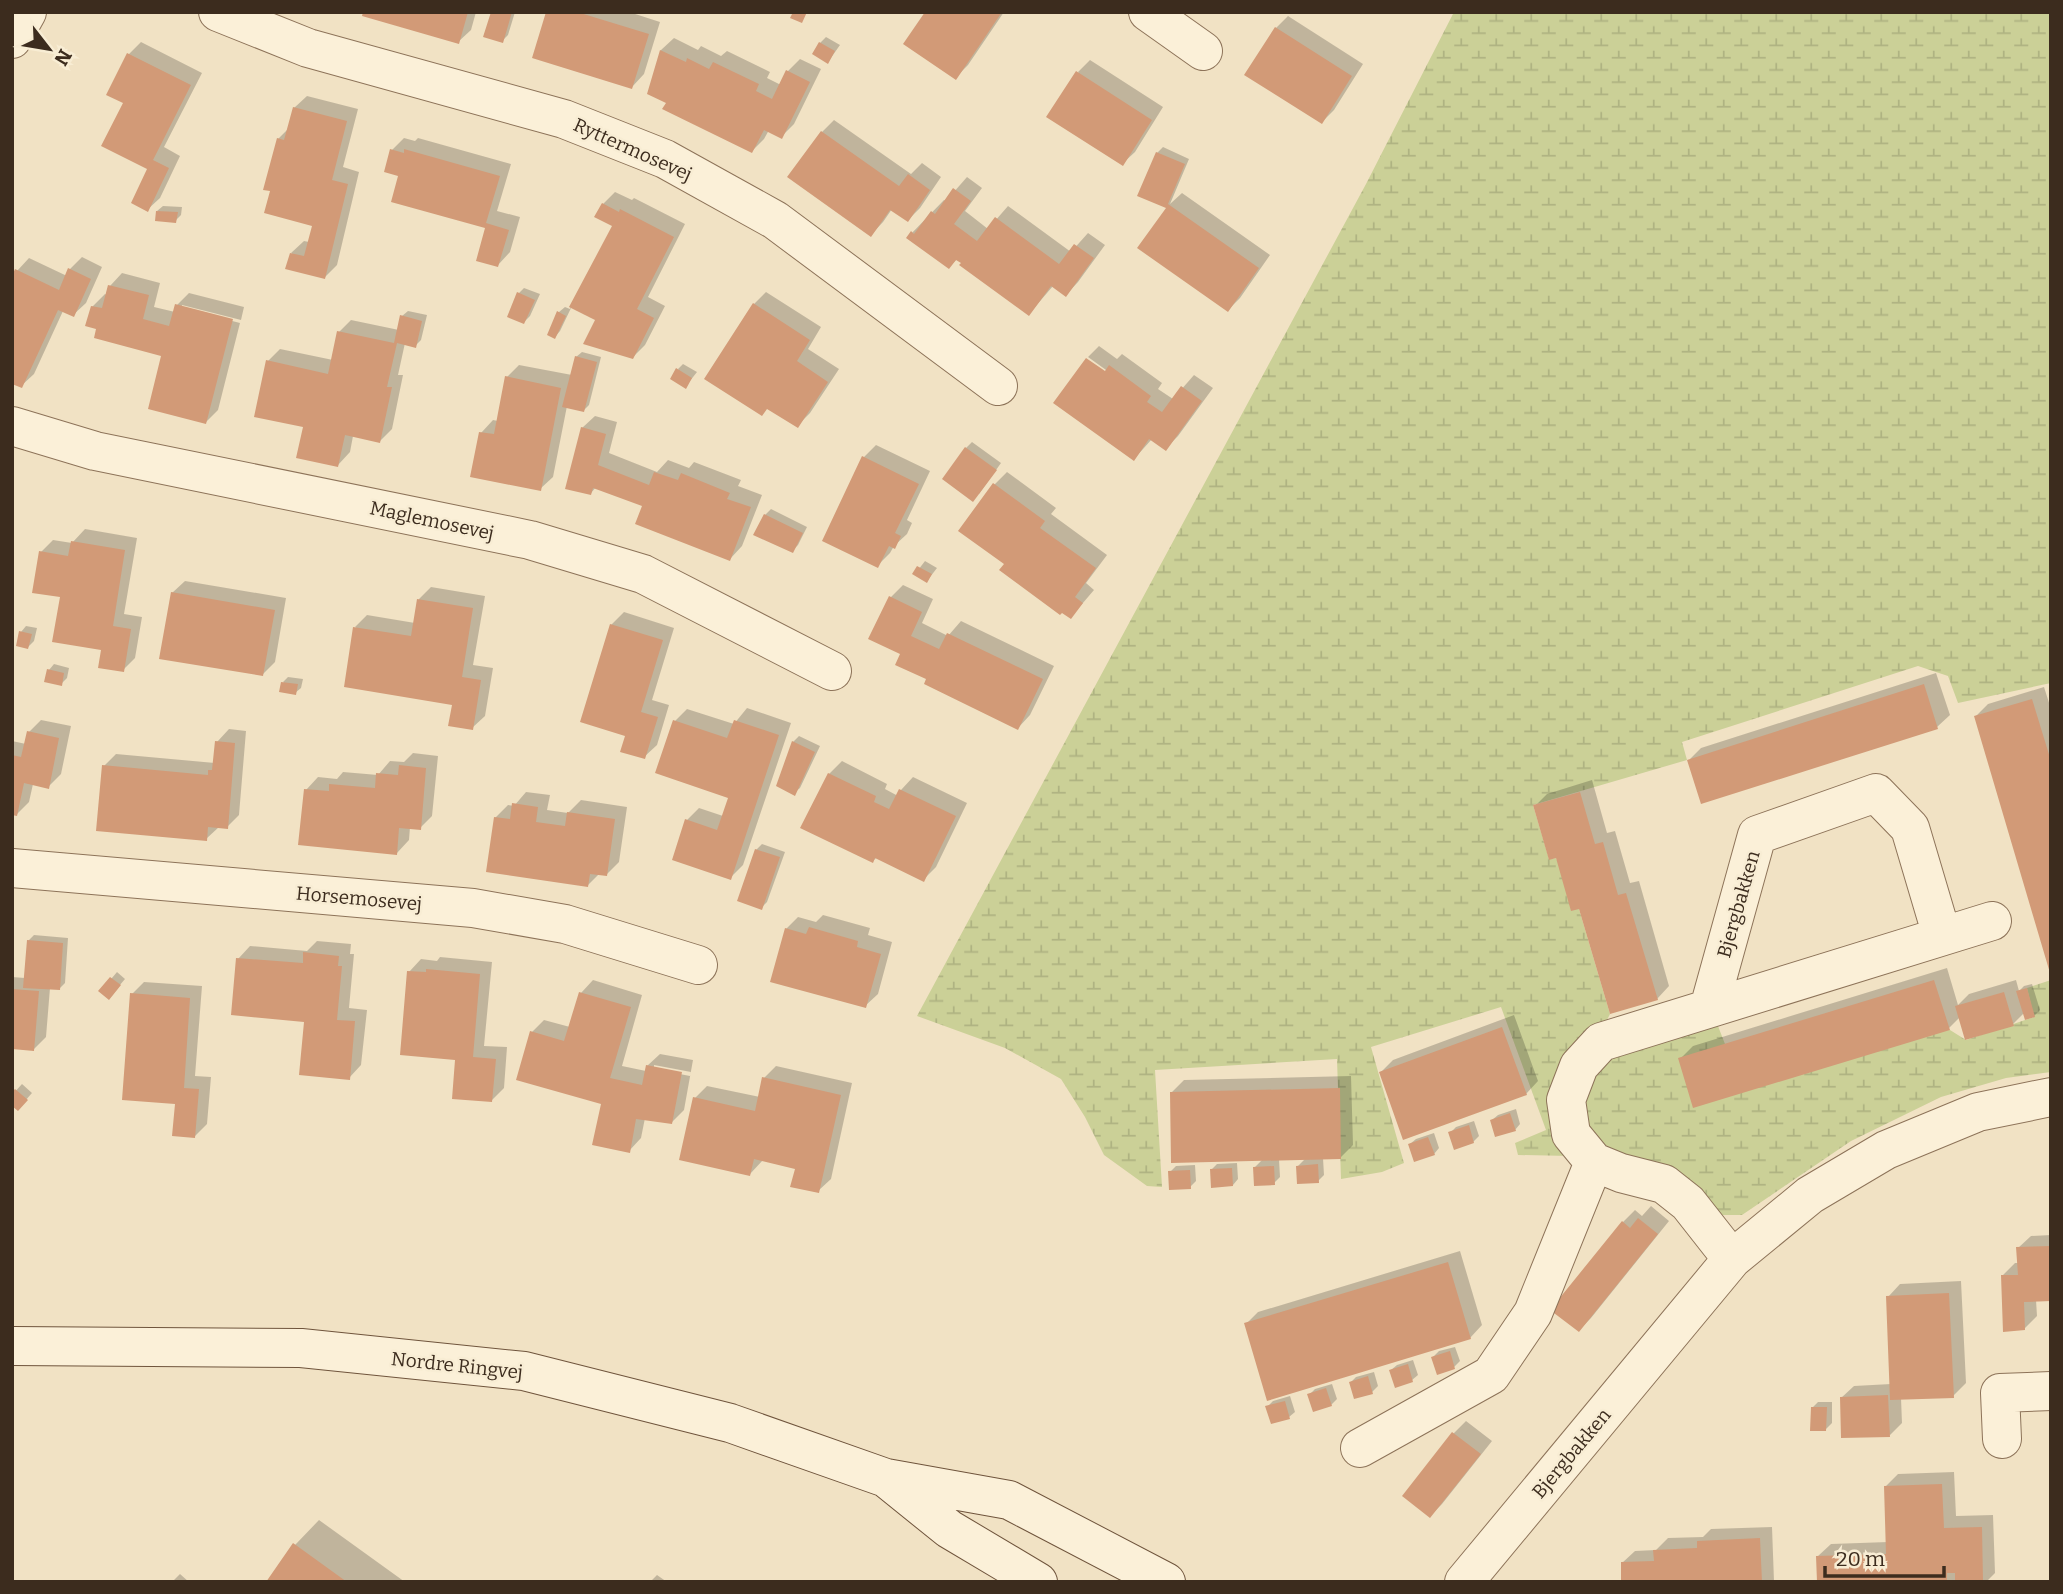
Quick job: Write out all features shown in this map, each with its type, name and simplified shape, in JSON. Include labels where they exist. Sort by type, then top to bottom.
[{"type":"street","points":[[12,39],[27,12]]},
{"type":"street","name":"Ryttermosevej","points":[[218,12],[307,48],[564,119],[665,159],[775,220],[998,386]]},
{"type":"street","points":[[1148,12],[1203,51]]},
{"type":"street","name":"Maglemosevej","points":[[12,426],[95,451],[530,540],[643,574],[832,671]]},
{"type":"street","name":"Bjergbakken","points":[[1709,1008],[1757,835],[1876,793],[1910,828],[1942,936]]},
{"type":"street","name":"Horsemosevej","points":[[12,868],[473,908],[565,924],[698,965]]},
{"type":"street","points":[[1732,1259],[1688,1203],[1664,1184],[1621,1173],[1594,1162],[1571,1134],[1566,1100],[1579,1066],[1601,1042],[1992,921]]},
{"type":"street","name":"Bjergbakken","points":[[1464,1582],[1732,1259],[1810,1195],[1886,1150],[1978,1112],[2051,1097]]},
{"type":"street","points":[[1360,1448],[1491,1375],[1533,1313],[1594,1162]]},
{"type":"street","name":"Nordre Ringvej","points":[[12,1346],[301,1348],[524,1371],[730,1423],[886,1478],[1009,1500],[1166,1582]]},
{"type":"street","points":[[2002,1439],[2000,1393],[2051,1391]]},
{"type":"street","name":"Nordre Ringvej","points":[[886,1478],[949,1528],[1038,1582]]},
{"type":"green space","points":[[1454,12],[2051,12],[2051,683],[1958,703],[1948,676],[1918,666],[1682,742],[1687,760],[1533,805],[1549,859],[1556,858],[1579,909],[1610,1014],[1570,1156],[1518,1155],[1515,1143],[1546,1130],[1501,1007],[1371,1047],[1404,1163],[1382,1172],[1341,1179],[1337,1059],[1155,1070],[1162,1187],[1147,1186],[1104,1155],[1085,1117],[1061,1079],[1005,1048],[917,1016],[1366,184]]},
{"type":"green space","points":[[2051,980],[2051,1072],[2006,1078],[1941,1097],[1851,1141],[1742,1215],[1716,1215],[1606,1154],[1591,1137],[1581,1108],[1591,1075],[1615,1050],[1716,1021],[1725,1044],[1950,1030],[1966,1040],[2034,1017],[2027,988]]},
{"type":"building","points":[[363,12],[468,12],[459,44],[362,16]]},
{"type":"building","points":[[491,12],[512,12],[503,43],[483,37]]},
{"type":"building","points":[[546,12],[577,12],[649,34],[632,89],[532,58]]},
{"type":"building","points":[[793,12],[807,12],[802,23],[790,18]]},
{"type":"building","points":[[925,12],[1002,12],[956,80],[903,44]]},
{"type":"building","points":[[1275,27],[1352,76],[1322,124],[1244,75]]},
{"type":"building","points":[[819,42],[835,51],[828,64],[812,54]]},
{"type":"building","points":[[660,50],[686,62],[687,58],[709,69],[713,62],[759,84],[756,91],[772,99],[786,70],[810,82],[782,139],[764,130],[752,153],[662,109],[666,103],[647,94]]},
{"type":"building","points":[[127,53],[191,85],[153,160],[169,168],[148,212],[131,203],[147,169],[101,146],[123,103],[106,95]]},
{"type":"building","points":[[1076,71],[1152,120],[1123,166],[1046,117]]},
{"type":"building","points":[[293,107],[347,121],[332,180],[348,184],[325,279],[285,269],[290,253],[304,256],[312,226],[264,213],[270,191],[263,190],[277,138],[284,140]]},
{"type":"building","points":[[821,131],[899,186],[908,174],[930,190],[908,222],[890,210],[871,237],[787,177]]},
{"type":"building","points":[[390,149],[404,153],[404,149],[500,176],[486,223],[509,230],[498,267],[476,261],[485,228],[391,202],[398,176],[384,172]]},
{"type":"building","points":[[1156,152],[1185,164],[1168,204],[1259,268],[1228,312],[1137,248],[1166,208],[1137,196]]},
{"type":"building","points":[[953,188],[971,201],[954,224],[977,241],[995,217],[1059,264],[1074,244],[1094,258],[1066,297],[1051,286],[1029,316],[959,265],[961,263],[956,260],[949,269],[906,238],[911,231],[914,234],[931,211],[935,214]]},
{"type":"building","points":[[602,203],[619,212],[620,209],[674,237],[637,309],[654,318],[633,359],[583,344],[595,320],[569,307],[612,226],[594,217]]},
{"type":"building","points":[[156,211],[178,212],[176,223],[155,221]]},
{"type":"building","points":[[68,268],[91,279],[74,317],[58,310],[22,388],[12,384],[12,276],[15,269],[59,290]]},
{"type":"building","points":[[108,285],[149,295],[143,319],[169,326],[175,304],[233,319],[206,424],[148,409],[161,356],[94,338],[96,329],[85,326],[91,306],[102,308]]},
{"type":"building","points":[[517,292],[535,300],[524,324],[507,317]]},
{"type":"building","points":[[753,303],[810,340],[797,361],[828,382],[798,428],[767,409],[762,416],[704,379]]},
{"type":"building","points":[[557,311],[566,316],[555,339],[547,335]]},
{"type":"building","points":[[400,315],[422,321],[416,348],[397,343],[387,387],[392,387],[380,443],[345,435],[338,467],[296,458],[303,427],[254,417],[266,360],[328,374],[337,331],[394,343]]},
{"type":"building","points":[[575,356],[597,362],[584,412],[562,407]]},
{"type":"building","points":[[1086,358],[1105,371],[1109,365],[1151,396],[1147,402],[1162,412],[1181,386],[1202,401],[1166,451],[1149,439],[1134,461],[1053,403]]},
{"type":"building","points":[[676,368],[692,378],[686,389],[670,379]]},
{"type":"building","points":[[505,376],[561,388],[541,491],[470,477],[479,432],[494,434]]},
{"type":"building","points":[[581,427],[606,434],[598,465],[649,485],[654,472],[678,480],[681,473],[730,493],[727,499],[751,507],[730,561],[635,524],[642,506],[593,488],[591,495],[565,489]]},
{"type":"building","points":[[965,447],[997,470],[973,502],[942,479]]},
{"type":"building","points":[[862,456],[919,484],[895,533],[901,536],[895,549],[889,546],[878,568],[822,541]]},
{"type":"building","points":[[993,483],[1045,521],[1040,528],[1096,568],[1075,597],[1083,603],[1071,619],[1062,613],[1060,615],[999,570],[1004,564],[958,531]]},
{"type":"building","points":[[764,514],[803,533],[793,553],[753,535]]},
{"type":"building","points":[[71,541],[125,550],[113,626],[131,629],[124,672],[98,668],[101,650],[52,642],[60,597],[32,593],[39,551],[68,556]]},
{"type":"building","points":[[917,566],[932,574],[927,583],[912,574]]},
{"type":"building","points":[[171,592],[275,610],[263,676],[159,659]]},
{"type":"building","points":[[889,596],[922,612],[911,636],[939,649],[947,633],[1043,679],[1018,730],[924,684],[926,679],[895,665],[900,654],[868,639]]},
{"type":"building","points":[[417,599],[473,608],[462,677],[481,680],[473,730],[448,726],[452,705],[344,687],[353,627],[411,636]]},
{"type":"building","points":[[610,624],[663,640],[641,712],[658,717],[645,759],[620,752],[625,736],[580,722]]},
{"type":"building","points":[[19,631],[32,634],[28,649],[16,646]]},
{"type":"building","points":[[47,669],[64,673],[62,686],[44,682]]},
{"type":"building","points":[[281,682],[298,684],[296,695],[279,692]]},
{"type":"building","points":[[1924,684],[1938,729],[1701,804],[1687,760]]},
{"type":"building","points":[[2032,699],[2051,761],[2050,973],[1974,716]]},
{"type":"building","points":[[673,720],[727,738],[734,720],[779,735],[731,880],[672,860],[685,819],[717,830],[728,798],[655,773]]},
{"type":"building","points":[[27,731],[59,738],[49,789],[24,783],[17,816],[12,815],[12,755],[21,757]]},
{"type":"building","points":[[215,741],[235,743],[228,829],[208,827],[207,841],[96,831],[102,765],[208,775],[208,770],[212,770]]},
{"type":"building","points":[[792,741],[815,752],[795,796],[776,786]]},
{"type":"building","points":[[399,765],[426,768],[421,830],[399,828],[397,855],[298,845],[304,789],[329,791],[329,784],[375,788],[376,773],[398,775]]},
{"type":"building","points":[[828,773],[876,796],[874,802],[889,809],[899,789],[956,816],[924,882],[875,858],[873,863],[800,828]]},
{"type":"building","points":[[1580,792],[1595,844],[1603,842],[1618,895],[1626,893],[1658,1000],[1610,1014],[1579,909],[1571,911],[1556,858],[1549,860],[1533,805]]},
{"type":"building","points":[[512,803],[538,807],[536,822],[565,826],[567,812],[615,819],[607,876],[590,874],[588,887],[486,872],[494,817],[510,819]]},
{"type":"building","points":[[755,849],[780,857],[762,910],[737,901]]},
{"type":"building","points":[[809,927],[858,941],[857,947],[881,954],[866,1008],[770,982],[785,928],[806,934]]},
{"type":"building","points":[[27,940],[63,943],[60,990],[23,988]]},
{"type":"building","points":[[303,952],[339,956],[338,966],[342,966],[337,1020],[355,1021],[350,1080],[299,1075],[304,1022],[231,1015],[236,958],[303,963]]},
{"type":"building","points":[[426,969],[480,974],[473,1057],[496,1059],[492,1102],[452,1099],[455,1060],[400,1055],[407,971],[426,972]]},
{"type":"building","points":[[110,977],[121,985],[109,1000],[98,991]]},
{"type":"building","points":[[1934,980],[1950,1030],[1693,1108],[1678,1058]]},
{"type":"building","points":[[2027,988],[2035,1017],[2025,1020],[2016,991]]},
{"type":"building","points":[[12,989],[39,991],[34,1051],[12,1049]]},
{"type":"building","points":[[579,992],[631,1007],[610,1078],[642,1085],[646,1065],[682,1072],[672,1124],[636,1119],[630,1153],[592,1145],[601,1104],[516,1080],[530,1031],[564,1041]]},
{"type":"building","points":[[2004,992],[2014,1026],[1965,1040],[1955,1006]]},
{"type":"building","points":[[130,993],[190,998],[184,1088],[199,1089],[195,1138],[172,1136],[175,1104],[122,1100]]},
{"type":"building","points":[[1502,1027],[1527,1095],[1403,1140],[1379,1072]]},
{"type":"building","points":[[762,1077],[841,1095],[819,1193],[790,1187],[795,1169],[754,1159],[750,1176],[679,1160],[693,1097],[755,1111]]},
{"type":"building","points":[[1340,1088],[1341,1159],[1171,1163],[1170,1092]]},
{"type":"building","points":[[15,1089],[28,1100],[18,1111],[12,1106],[12,1092]]},
{"type":"building","points":[[1510,1113],[1516,1131],[1495,1137],[1490,1120]]},
{"type":"building","points":[[1469,1125],[1474,1143],[1454,1150],[1448,1132]]},
{"type":"building","points":[[1428,1137],[1435,1155],[1414,1162],[1408,1144]]},
{"type":"building","points":[[1318,1164],[1319,1183],[1297,1184],[1296,1166]]},
{"type":"building","points":[[1274,1166],[1275,1185],[1254,1186],[1253,1167]]},
{"type":"building","points":[[1232,1168],[1233,1186],[1211,1188],[1210,1169]]},
{"type":"building","points":[[1190,1170],[1191,1189],[1169,1190],[1168,1171]]},
{"type":"building","points":[[1638,1218],[1658,1234],[1579,1332],[1550,1310],[1622,1221],[1630,1228]]},
{"type":"building","points":[[2051,1246],[2051,1301],[2024,1302],[2025,1330],[2003,1332],[2001,1275],[2018,1275],[2016,1247]]},
{"type":"building","points":[[1448,1262],[1471,1339],[1267,1401],[1244,1323]]},
{"type":"building","points":[[1949,1293],[1954,1398],[1890,1400],[1886,1296]]},
{"type":"building","points":[[1450,1351],[1455,1369],[1437,1375],[1431,1357]]},
{"type":"building","points":[[1408,1364],[1413,1382],[1395,1388],[1389,1370]]},
{"type":"building","points":[[1368,1376],[1373,1394],[1354,1399],[1349,1382]]},
{"type":"building","points":[[1326,1388],[1332,1406],[1313,1412],[1307,1394]]},
{"type":"building","points":[[1888,1395],[1890,1437],[1841,1438],[1840,1397]]},
{"type":"building","points":[[1285,1401],[1290,1419],[1271,1424],[1265,1406]]},
{"type":"building","points":[[1811,1407],[1827,1407],[1826,1431],[1810,1431]]},
{"type":"building","points":[[1452,1432],[1481,1454],[1430,1518],[1402,1496]]},
{"type":"building","points":[[1942,1484],[1944,1528],[1982,1527],[1983,1582],[1955,1582],[1955,1573],[1947,1573],[1947,1582],[1817,1582],[1816,1556],[1886,1554],[1884,1486]]},
{"type":"building","points":[[1760,1538],[1762,1582],[1621,1582],[1621,1562],[1654,1561],[1653,1550],[1697,1548],[1697,1541]]},
{"type":"building","points":[[293,1543],[347,1582],[266,1582]]}]
